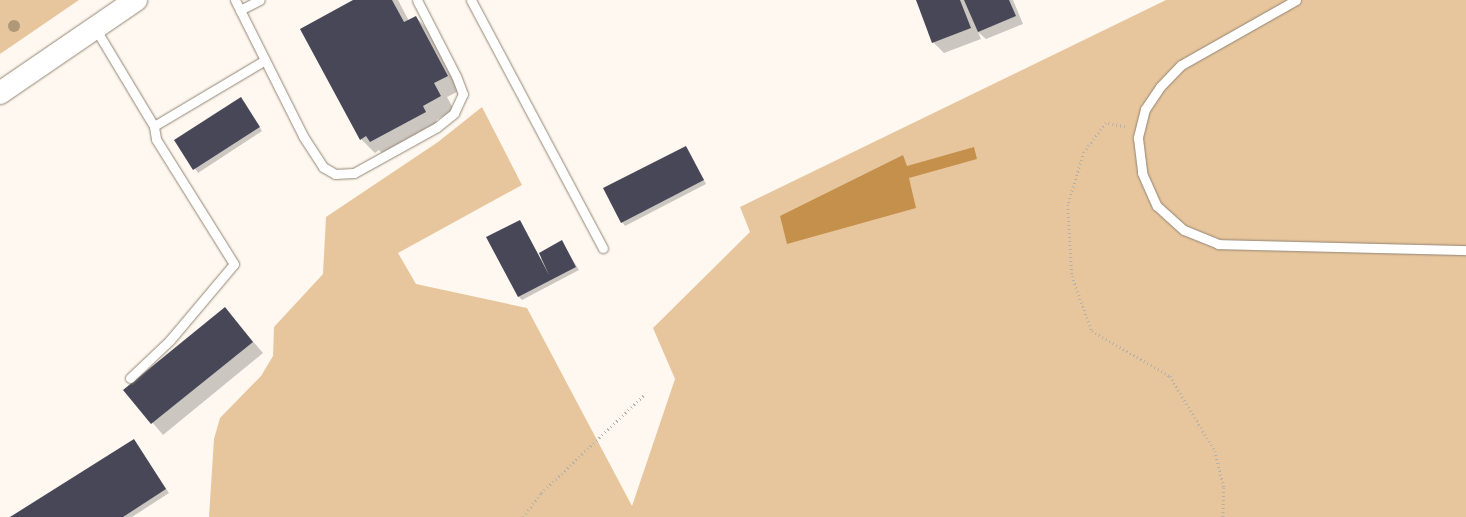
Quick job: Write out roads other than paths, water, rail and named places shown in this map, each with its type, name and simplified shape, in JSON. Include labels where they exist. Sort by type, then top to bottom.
[{"type":"main road","points":[[0,93],[136,0]]},
{"type":"lane","points":[[235,0],[303,136],[324,167],[335,174],[354,173],[437,127],[454,113],[463,94],[456,76],[417,0]]},
{"type":"lane","points":[[240,10],[260,0]]},
{"type":"lane","points":[[471,0],[603,248]]},
{"type":"lane","points":[[1296,0],[1181,65],[1160,87],[1146,109],[1138,138],[1142,173],[1157,206],[1184,230],[1218,244],[1466,250]]},
{"type":"lane","points":[[95,28],[154,126],[156,139],[234,264],[170,340],[130,378]]},
{"type":"lane","points":[[154,126],[265,60]]}]
